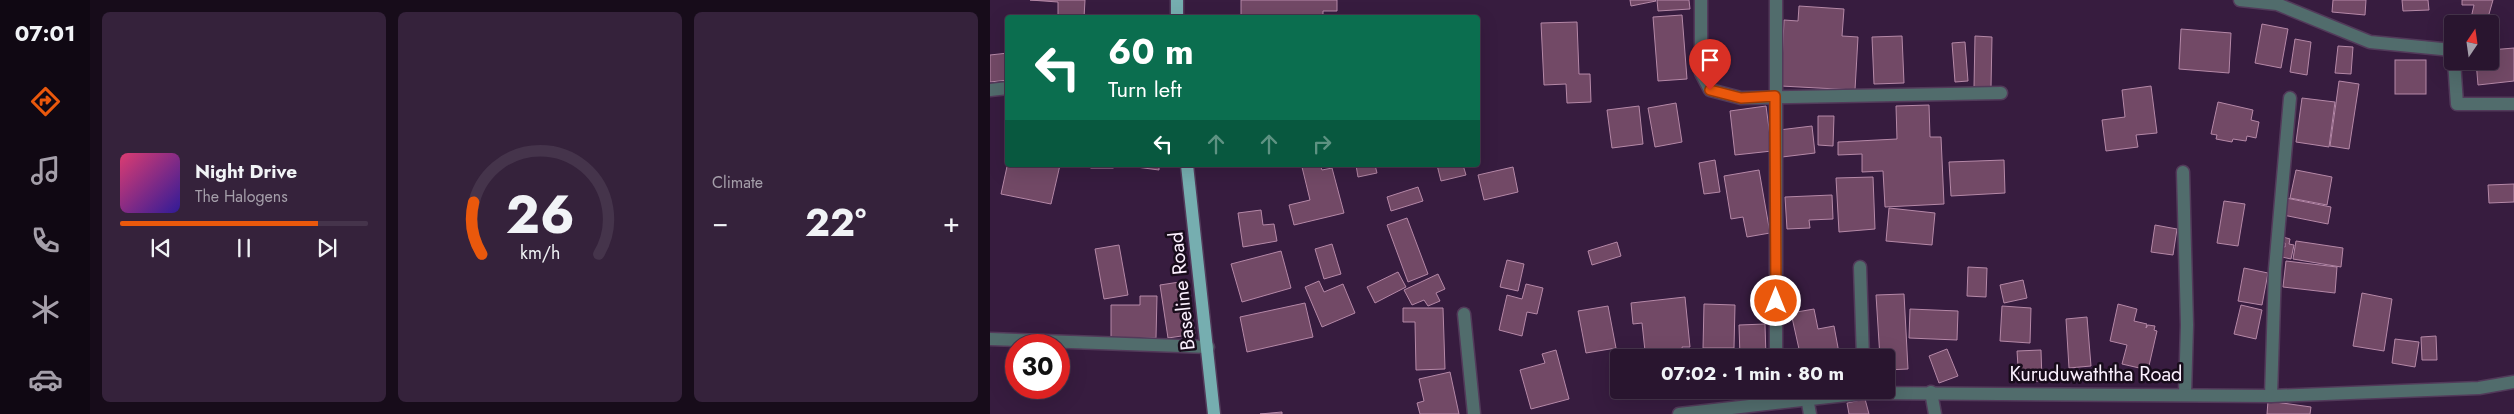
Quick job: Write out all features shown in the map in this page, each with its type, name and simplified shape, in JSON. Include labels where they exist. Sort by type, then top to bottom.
[{"type":"main road","points":[[1177,0],[1177,15]]},
{"type":"main road","name":"Baseline Road","points":[[1188,167],[1214,414]]},
{"type":"street","points":[[1700,0],[1701,73],[1710,90],[1741,98],[2002,93]]},
{"type":"street","points":[[1776,0],[1776,349]]},
{"type":"street","points":[[2240,0],[2278,4],[2370,42],[2444,49]]},
{"type":"street","points":[[2455,70],[2457,104],[2514,104]]},
{"type":"street","points":[[990,90],[1005,88]]},
{"type":"street","points":[[2272,396],[2275,269],[2290,98]]},
{"type":"street","points":[[2182,172],[2187,325],[2185,394]]},
{"type":"street","points":[[1860,267],[1863,349]]},
{"type":"street","points":[[1464,314],[1474,414]]},
{"type":"street","points":[[990,339],[1208,348]]},
{"type":"street","name":"Kuruduwaththa Road","points":[[1895,392],[2272,396],[2478,388],[2514,382]]},
{"type":"street","points":[[1931,392],[1935,414]]},
{"type":"street","name":"Kuruduwaththa Road","points":[[1686,413],[1760,399]]},
{"type":"street","points":[[1807,399],[1810,414]]},
{"type":"building","points":[[1030,0],[1085,0],[1084,15],[1058,15],[1058,2]]},
{"type":"building","points":[[1241,0],[1337,0],[1337,11],[1323,11],[1323,15],[1241,15]]},
{"type":"building","points":[[1630,0],[1655,0],[1656,1],[1631,6]]},
{"type":"building","points":[[1657,0],[1689,0],[1690,9],[1658,11]]},
{"type":"building","points":[[2333,0],[2366,0],[2365,15],[2332,12]]},
{"type":"building","points":[[2402,0],[2428,0],[2429,10],[2403,11]]},
{"type":"building","points":[[2462,0],[2493,0],[2489,15],[2472,15],[2474,5],[2462,5]]},
{"type":"building","points":[[1799,6],[1844,9],[1842,36],[1858,37],[1855,90],[1781,86],[1784,20],[1798,21]]},
{"type":"building","points":[[1682,15],[1687,79],[1658,81],[1653,17]]},
{"type":"building","points":[[1577,22],[1579,74],[1590,74],[1591,102],[1567,103],[1566,84],[1544,85],[1541,23]]},
{"type":"building","points":[[2262,24],[2288,29],[2281,68],[2255,63]]},
{"type":"building","points":[[2181,29],[2231,33],[2229,73],[2179,69]]},
{"type":"building","points":[[1902,36],[1904,83],[1874,84],[1872,37]]},
{"type":"building","points":[[1975,36],[1992,37],[1991,87],[1974,87]]},
{"type":"building","points":[[2295,39],[2311,42],[2307,75],[2290,72]]},
{"type":"building","points":[[1965,42],[1968,81],[1955,82],[1952,43]]},
{"type":"building","points":[[2338,46],[2353,47],[2351,74],[2335,73]]},
{"type":"building","points":[[2514,48],[2514,81],[2478,85],[2477,70],[2499,70],[2499,49]]},
{"type":"building","points":[[1005,53],[1005,80],[990,82],[990,55]]},
{"type":"building","points":[[2395,60],[2426,60],[2426,94],[2395,94]]},
{"type":"building","points":[[2339,81],[2359,84],[2349,149],[2330,146]]},
{"type":"building","points":[[2151,86],[2157,133],[2136,135],[2138,147],[2106,151],[2102,120],[2125,117],[2122,90]]},
{"type":"building","points":[[2302,98],[2335,102],[2329,147],[2296,142]]},
{"type":"building","points":[[2218,102],[2253,110],[2251,120],[2259,122],[2256,138],[2247,136],[2246,141],[2233,139],[2232,142],[2216,139],[2217,135],[2211,134]]},
{"type":"building","points":[[1676,103],[1682,142],[1655,147],[1648,108]]},
{"type":"building","points":[[1929,105],[1930,137],[1941,137],[1944,204],[1885,207],[1883,171],[1862,172],[1862,154],[1838,155],[1838,142],[1897,139],[1896,106]]},
{"type":"building","points":[[1639,106],[1643,144],[1612,148],[1607,110]]},
{"type":"building","points":[[1766,106],[1772,151],[1735,155],[1730,111]]},
{"type":"building","points":[[1818,116],[1834,116],[1833,146],[1818,145]]},
{"type":"building","points":[[1812,126],[1815,153],[1782,157],[1779,130]]},
{"type":"building","points":[[1715,160],[1720,192],[1704,194],[1699,163]]},
{"type":"building","points":[[2004,160],[2005,193],[1951,196],[1949,162]]},
{"type":"building","points":[[1007,167],[1060,167],[1051,204],[1001,194]]},
{"type":"building","points":[[1091,167],[1113,167],[1113,168]]},
{"type":"building","points":[[1136,167],[1159,167],[1159,170]]},
{"type":"building","points":[[1302,167],[1321,167],[1322,170],[1332,168],[1344,213],[1294,225],[1289,205],[1310,200]]},
{"type":"building","points":[[1356,167],[1376,167],[1377,173],[1358,177]]},
{"type":"building","points":[[1438,167],[1464,167],[1466,175],[1441,181]]},
{"type":"building","points":[[1513,167],[1518,192],[1484,200],[1478,175]]},
{"type":"building","points":[[1759,170],[1770,233],[1747,237],[1743,217],[1731,219],[1724,176]]},
{"type":"building","points":[[2296,170],[2332,177],[2327,205],[2290,198]]},
{"type":"building","points":[[1873,177],[1875,229],[1839,232],[1836,178]]},
{"type":"building","points":[[2514,184],[2514,202],[2489,203],[2488,185]]},
{"type":"building","points":[[1418,187],[1423,201],[1391,211],[1387,197]]},
{"type":"building","points":[[1832,195],[1833,219],[1809,220],[1810,228],[1787,229],[1785,197]]},
{"type":"building","points":[[2286,198],[2331,207],[2328,224],[2283,215]]},
{"type":"building","points":[[2224,201],[2245,204],[2238,246],[2217,243]]},
{"type":"building","points":[[1889,208],[1935,213],[1932,245],[1886,241]]},
{"type":"building","points":[[1261,210],[1263,225],[1274,224],[1277,241],[1243,247],[1238,213]]},
{"type":"building","points":[[1407,218],[1428,274],[1408,282],[1387,225]]},
{"type":"building","points":[[2155,225],[2177,229],[2173,255],[2151,252]]},
{"type":"building","points":[[2283,237],[2290,239],[2289,244],[2294,245],[2291,259],[2282,257],[2281,246],[2285,247],[2285,243],[2281,242]]},
{"type":"building","points":[[2296,241],[2343,248],[2341,267],[2293,259]]},
{"type":"building","points":[[1617,242],[1621,256],[1592,265],[1588,251]]},
{"type":"building","points":[[1332,244],[1341,274],[1324,279],[1315,249]]},
{"type":"building","points":[[1119,245],[1128,295],[1104,299],[1095,249]]},
{"type":"building","points":[[1281,251],[1291,288],[1242,302],[1231,264]]},
{"type":"building","points":[[1507,260],[1524,264],[1518,291],[1500,287]]},
{"type":"building","points":[[2286,261],[2337,267],[2335,293],[2283,287]]},
{"type":"building","points":[[1968,267],[1987,268],[1986,297],[1967,296]]},
{"type":"building","points":[[2244,268],[2268,273],[2262,305],[2238,301]]},
{"type":"building","points":[[1398,272],[1406,287],[1375,303],[1367,287]]},
{"type":"building","points":[[1438,274],[1445,289],[1436,293],[1440,301],[1428,306],[1424,300],[1412,305],[1404,290]]},
{"type":"building","points":[[2023,280],[2027,298],[2004,303],[2000,285]]},
{"type":"building","points":[[1186,281],[1195,334],[1168,338],[1160,285]]},
{"type":"building","points":[[1319,281],[1324,292],[1343,284],[1355,313],[1322,327],[1305,287]]},
{"type":"building","points":[[1526,284],[1543,288],[1537,314],[1527,312],[1522,336],[1499,330],[1507,295],[1522,299]]},
{"type":"building","points":[[2362,293],[2392,299],[2384,351],[2353,346]]},
{"type":"building","points":[[1904,294],[1908,369],[1895,370],[1895,349],[1879,349],[1876,295]]},
{"type":"building","points":[[1140,296],[1157,296],[1156,338],[1111,338],[1111,305],[1140,305]]},
{"type":"building","points":[[1685,297],[1690,347],[1682,347],[1682,349],[1645,349],[1642,323],[1633,324],[1631,303]]},
{"type":"building","points":[[1305,303],[1313,337],[1247,352],[1240,317]]},
{"type":"building","points":[[1704,304],[1735,305],[1734,348],[1703,348]]},
{"type":"building","points":[[2118,304],[2137,309],[2134,321],[2147,324],[2146,328],[2148,325],[2155,326],[2154,330],[2157,331],[2148,370],[2122,364],[2127,345],[2110,341]]},
{"type":"building","points":[[2241,305],[2262,310],[2256,339],[2234,334]]},
{"type":"building","points":[[1608,306],[1616,348],[1586,353],[1578,311]]},
{"type":"building","points":[[2002,306],[2031,308],[2030,343],[2000,341]]},
{"type":"building","points":[[1403,308],[1443,308],[1445,369],[1416,370],[1415,322],[1403,322]]},
{"type":"building","points":[[1814,309],[1818,329],[1834,326],[1838,349],[1799,349],[1791,313]]},
{"type":"building","points":[[1910,309],[1958,311],[1957,340],[1909,338]]},
{"type":"building","points":[[2087,317],[2091,366],[2069,368],[2066,319]]},
{"type":"building","points":[[1765,324],[1766,349],[1740,349],[1739,325]]},
{"type":"building","points":[[2436,336],[2437,360],[2422,360],[2421,337]]},
{"type":"building","points":[[2395,339],[2419,342],[2415,367],[2392,363]]},
{"type":"building","points":[[1947,349],[1958,376],[1939,383],[1929,356]]},
{"type":"building","points":[[1556,350],[1569,399],[1531,409],[1520,370],[1545,363],[1542,354]]},
{"type":"building","points":[[2041,350],[2042,381],[2019,382],[2017,351]]},
{"type":"building","points":[[1450,372],[1459,414],[1420,414],[1417,403],[1424,401],[1419,379]]},
{"type":"building","points":[[1865,399],[1869,414],[1849,414],[1847,403]]},
{"type":"building","points":[[2268,401],[2311,407],[2310,414],[2267,414]]},
{"type":"building","points":[[1282,412],[1282,414],[1260,414]]},
{"type":"route","points":[[1710,90],[1741,98],[1775,96],[1776,301]]}]
